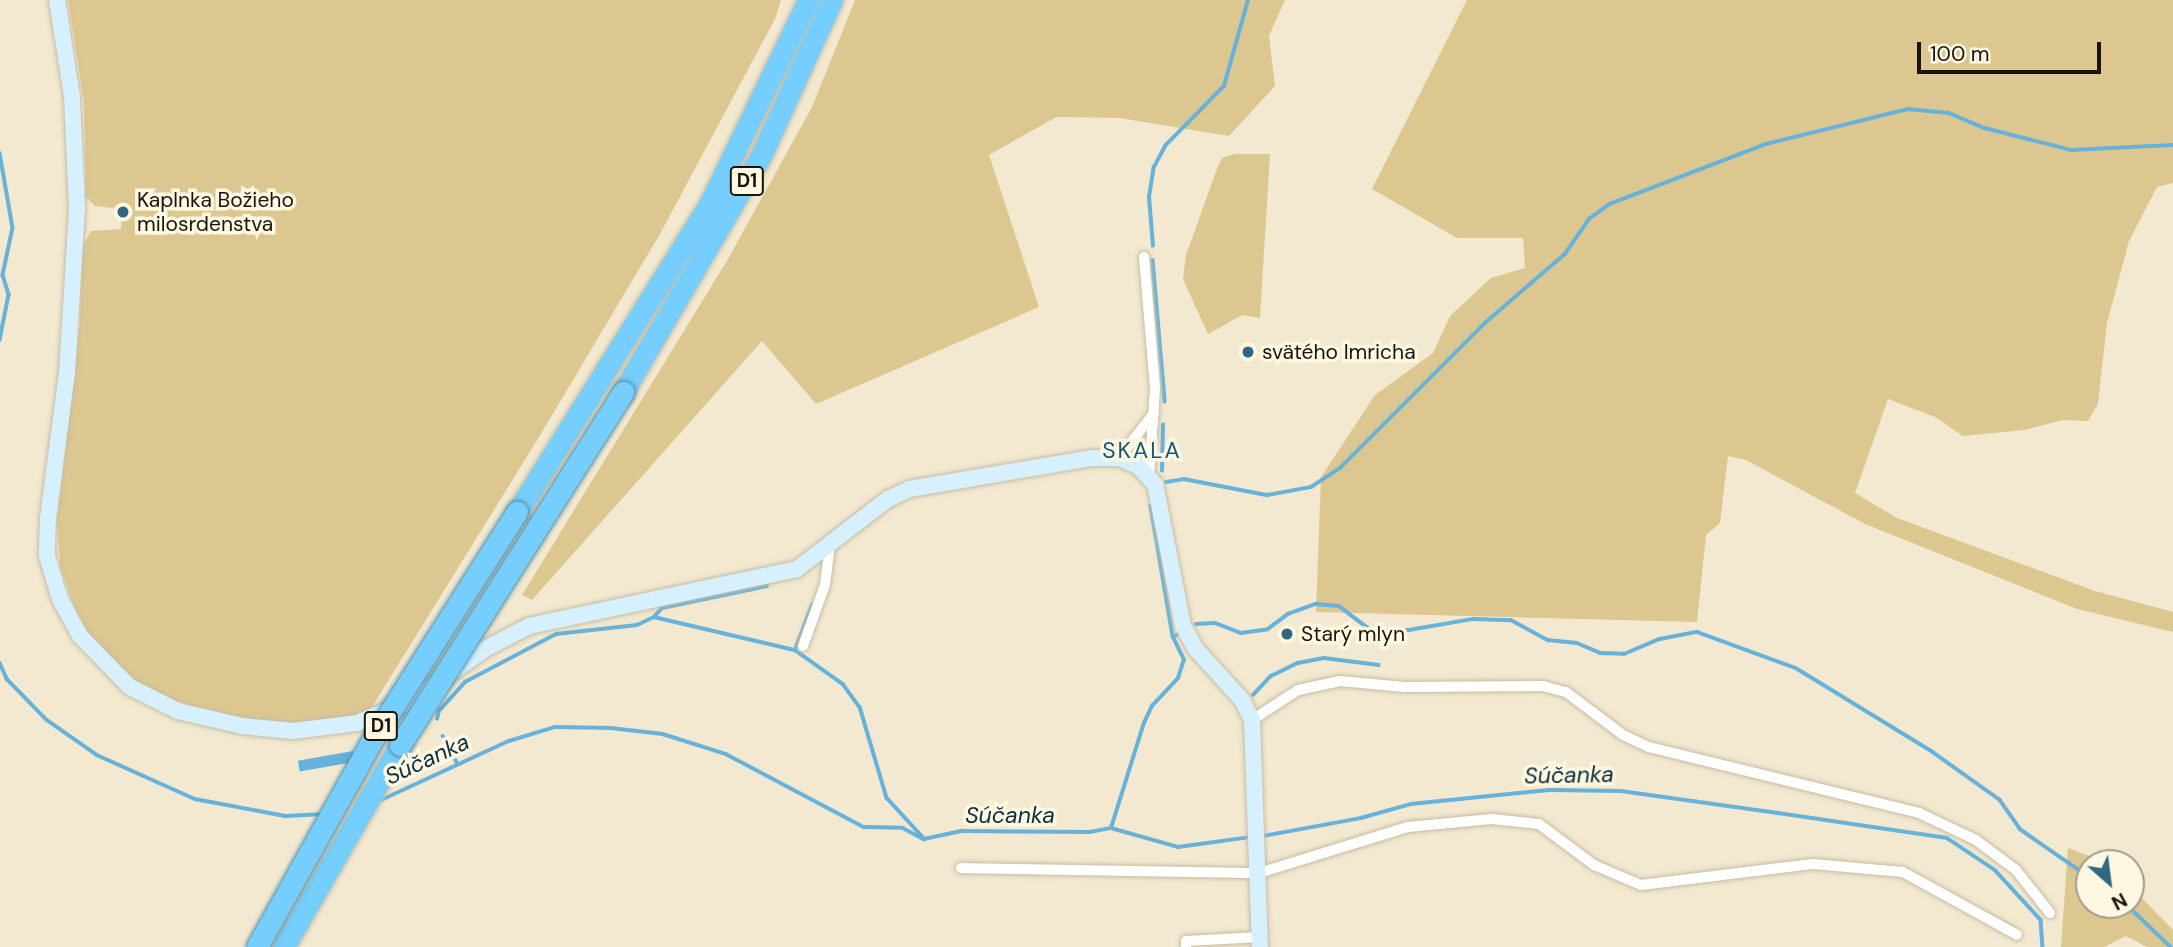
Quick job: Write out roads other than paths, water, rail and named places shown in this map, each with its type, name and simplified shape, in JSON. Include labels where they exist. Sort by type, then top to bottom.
[{"type":"highway","name":"D1","points":[[257,947],[374,737],[682,249],[769,89],[808,0]]},
{"type":"highway","name":"D1","points":[[284,947],[400,746],[688,284],[760,158],[832,0]]},
{"type":"main road","points":[[57,0],[72,97],[77,209],[67,372],[47,556],[60,599],[80,636],[130,687],[178,711],[242,726],[293,731],[357,723],[413,700],[485,649],[529,626],[764,579],[802,567],[887,499],[909,489],[1092,458],[1119,458],[1149,476],[1160,499],[1179,616],[1187,635],[1242,700],[1252,720],[1260,942]]},
{"type":"street","points":[[1144,257],[1155,413],[1149,476]]},
{"type":"street","points":[[1119,458],[1155,413]]},
{"type":"street","points":[[803,646],[825,585],[830,546]]},
{"type":"street","points":[[1252,720],[1298,690],[1340,681],[1405,687],[1543,685],[1566,692],[1623,736],[1649,747],[1919,813],[1976,839],[2016,870],[2050,913]]},
{"type":"street","points":[[961,868],[1259,873],[1408,827],[1492,819],[1539,824],[1594,865],[1642,885],[1813,864],[1903,872],[2017,936]]},
{"type":"street","points":[[1186,947],[1186,941],[1260,942]]},
{"type":"water","points":[[353,751],[355,762],[300,772],[298,761]]},
{"type":"waterway","points":[[1153,246],[1149,197],[1154,167],[1165,146],[1224,86],[1248,0]]},
{"type":"waterway","points":[[1166,482],[1184,479],[1267,495],[1311,487],[1340,468],[1486,322],[1565,254],[1589,219],[1610,204],[1766,144],[1908,109],[1949,113],[1985,128],[2071,150],[2173,145]]},
{"type":"waterway","name":"Súčanka","points":[[0,153],[13,228],[3,275],[9,295],[0,340]]},
{"type":"waterway","points":[[1153,260],[1165,401]]},
{"type":"waterway","points":[[1162,471],[1163,425]]},
{"type":"waterway","points":[[1151,506],[1173,636]]},
{"type":"waterway","points":[[654,617],[662,608],[767,586]]},
{"type":"waterway","points":[[1196,624],[1215,623],[1241,633],[1268,629],[1288,614],[1316,604],[1339,606],[1371,630],[1409,630],[1473,619],[1511,620],[1548,640],[1577,643],[1600,653],[1624,654],[1660,639],[1697,632],[1796,668],[1930,750],[2000,800],[2020,829],[2075,867]]},
{"type":"waterway","points":[[795,650],[812,605]]},
{"type":"waterway","points":[[437,719],[439,711],[465,682],[556,634],[637,625],[654,617],[795,650],[843,684],[860,707],[887,798],[923,837]]},
{"type":"waterway","points":[[1111,828],[1144,723],[1152,706],[1178,678],[1184,660],[1173,637],[1180,633]]},
{"type":"waterway","points":[[1253,695],[1271,676],[1298,663],[1324,658],[1379,665]]},
{"type":"waterway","name":"Súčanka","points":[[0,663],[7,679],[47,720],[97,755],[195,799],[286,816],[320,814]]},
{"type":"waterway","name":"Súčanka","points":[[379,801],[509,741],[555,727],[611,728],[663,734],[726,754],[864,827],[903,828],[924,839],[962,831],[1090,832],[1111,828],[1178,847],[1251,837]]},
{"type":"waterway","points":[[443,736],[457,762]]},
{"type":"waterway","name":"Súčanka","points":[[1263,836],[1361,818],[1411,804],[1549,790],[1621,791],[1771,812],[1947,838],[1995,870],[2041,920],[2043,947]]},
{"type":"waterway","points":[[2142,919],[2171,947]]},
{"type":"place","name":"Kaplnka Božieho milosrdenstva","points":[[123,212]]},
{"type":"place","name":"svätého Imricha","points":[[1248,352]]},
{"type":"place","name":"Starý mlyn","points":[[1287,634]]},
{"type":"district","name":"SKALA","points":[[1142,450]]}]
